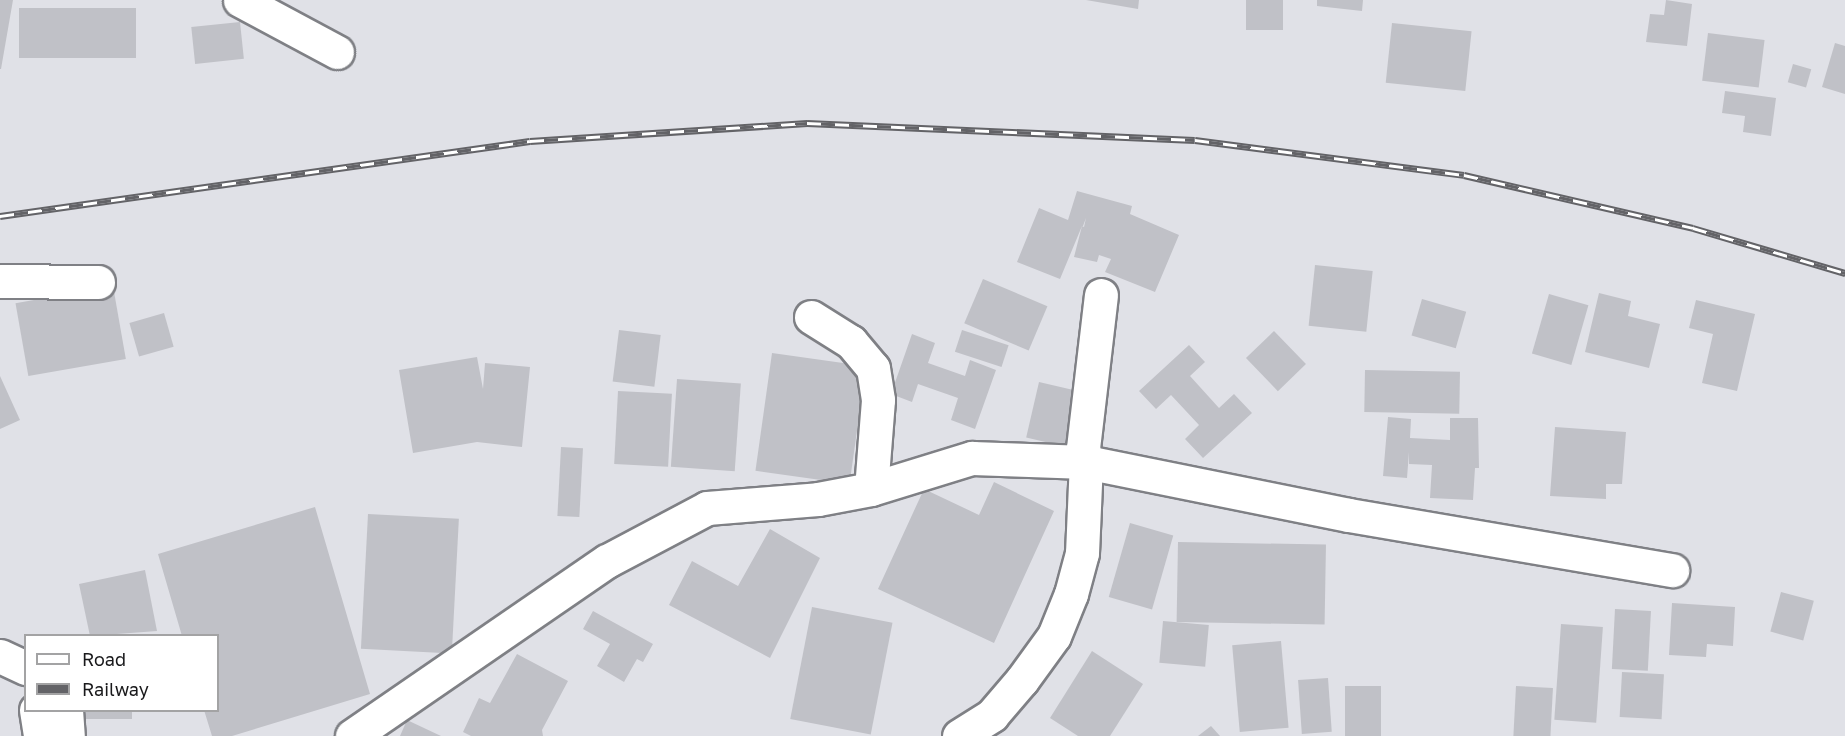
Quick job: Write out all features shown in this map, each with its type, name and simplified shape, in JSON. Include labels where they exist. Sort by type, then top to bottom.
[{"type":"street","points":[[240,0],[337,52]]},
{"type":"street","points":[[0,281],[98,282]]},
{"type":"street","points":[[959,736],[992,715],[1054,636],[1082,553],[1086,462],[1083,448],[1101,295]]},
{"type":"street","points":[[811,317],[851,342],[873,368],[878,400],[871,489]]},
{"type":"street","points":[[352,736],[607,561],[707,508],[818,499],[871,489],[972,458],[1086,462],[1349,514],[1672,570]]},
{"type":"street","points":[[0,656],[24,668]]},
{"type":"street","points":[[36,712],[40,736]]},
{"type":"street","points":[[66,712],[68,736]]},
{"type":"building","points":[[0,0],[13,0],[1,69],[0,69]]},
{"type":"building","points":[[1086,0],[1139,0],[1138,9]]},
{"type":"building","points":[[1246,0],[1283,0],[1283,30],[1246,30]]},
{"type":"building","points":[[1317,0],[1363,0],[1362,11],[1317,6]]},
{"type":"building","points":[[1666,0],[1692,4],[1687,46],[1646,42],[1650,14],[1664,15]]},
{"type":"building","points":[[19,8],[136,8],[136,58],[19,58]]},
{"type":"building","points":[[240,22],[244,59],[195,64],[191,27]]},
{"type":"building","points":[[1392,23],[1472,31],[1465,91],[1386,83]]},
{"type":"building","points":[[1708,33],[1765,40],[1759,88],[1702,81]]},
{"type":"building","points":[[1835,43],[1845,46],[1845,94],[1822,87]]},
{"type":"building","points":[[1793,64],[1811,69],[1806,88],[1788,82]]},
{"type":"building","points":[[1725,91],[1776,98],[1771,136],[1743,132],[1745,116],[1722,113]]},
{"type":"building","points":[[1077,191],[1132,206],[1130,214],[1179,235],[1155,292],[1105,272],[1111,259],[1099,255],[1097,262],[1074,257],[1082,226],[1060,279],[1017,262],[1039,208],[1068,220]]},
{"type":"building","points":[[1315,265],[1373,271],[1366,332],[1309,326]]},
{"type":"building","points":[[983,279],[1047,306],[1029,351],[964,323]]},
{"type":"building","points":[[113,286],[126,359],[28,376],[16,303]]},
{"type":"building","points":[[1599,293],[1631,301],[1628,316],[1660,324],[1649,368],[1585,352]]},
{"type":"building","points":[[1549,294],[1588,305],[1571,365],[1532,354]]},
{"type":"building","points":[[1422,299],[1466,312],[1456,348],[1412,336]]},
{"type":"building","points":[[1696,300],[1755,314],[1737,391],[1702,383],[1713,334],[1689,328]]},
{"type":"building","points":[[164,313],[174,347],[139,357],[129,323]]},
{"type":"building","points":[[619,330],[661,335],[654,387],[613,382]]},
{"type":"building","points":[[962,330],[1009,345],[1001,367],[955,352]]},
{"type":"building","points":[[1274,331],[1306,364],[1278,391],[1246,358]]},
{"type":"building","points":[[912,334],[935,343],[928,363],[965,376],[970,360],[996,370],[975,429],[951,420],[958,398],[918,384],[912,402],[891,394]]},
{"type":"building","points":[[1189,345],[1205,362],[1190,376],[1219,408],[1234,394],[1252,413],[1203,458],[1185,439],[1199,425],[1171,395],[1156,409],[1139,391]]},
{"type":"building","points":[[772,353],[866,366],[850,484],[755,471]]},
{"type":"building","points":[[477,357],[483,389],[485,363],[530,367],[522,447],[477,442],[413,453],[399,370]]},
{"type":"building","points":[[1365,370],[1460,372],[1459,414],[1364,412]]},
{"type":"building","points":[[0,376],[20,420],[0,429]]},
{"type":"building","points":[[677,379],[741,383],[735,471],[671,467]]},
{"type":"building","points":[[1039,382],[1081,392],[1068,447],[1026,438]]},
{"type":"building","points":[[618,391],[672,394],[668,467],[614,464]]},
{"type":"building","points":[[1388,417],[1411,419],[1410,438],[1450,440],[1450,418],[1478,418],[1479,468],[1475,468],[1473,500],[1430,498],[1432,465],[1409,464],[1409,452],[1407,478],[1383,476]]},
{"type":"building","points":[[1555,427],[1626,432],[1622,484],[1606,484],[1606,499],[1550,496]]},
{"type":"building","points":[[561,447],[583,448],[579,517],[557,516]]},
{"type":"building","points":[[994,482],[1054,511],[994,643],[878,589],[924,489],[979,515]]},
{"type":"building","points":[[315,507],[370,694],[232,736],[212,736],[205,712],[219,712],[219,634],[181,634],[158,554]]},
{"type":"building","points":[[368,514],[459,519],[452,654],[361,649]]},
{"type":"building","points":[[1130,523],[1173,535],[1152,609],[1109,597]]},
{"type":"building","points":[[770,529],[820,558],[770,658],[669,605],[692,561],[738,586]]},
{"type":"building","points":[[1178,542],[1326,545],[1325,625],[1177,622]]},
{"type":"building","points":[[145,570],[157,631],[90,634],[79,584]]},
{"type":"building","points":[[1781,592],[1814,601],[1803,640],[1770,632]]},
{"type":"building","points":[[1672,603],[1735,607],[1733,646],[1707,644],[1706,657],[1669,655]]},
{"type":"building","points":[[812,607],[892,623],[871,735],[790,719]]},
{"type":"building","points":[[1615,609],[1651,611],[1648,671],[1612,669]]},
{"type":"building","points":[[593,611],[653,644],[643,662],[637,659],[624,682],[597,666],[610,644],[583,629]]},
{"type":"building","points":[[1163,621],[1209,625],[1205,667],[1159,663]]},
{"type":"building","points":[[1561,624],[1603,627],[1596,723],[1554,720]]},
{"type":"building","points":[[1281,641],[1289,728],[1240,732],[1232,645]]},
{"type":"building","points":[[1092,651],[1143,684],[1110,736],[1078,736],[1050,718]]},
{"type":"building","points":[[517,654],[568,681],[542,730],[543,736],[471,736],[463,732],[479,698],[490,703]]},
{"type":"building","points":[[1622,672],[1664,674],[1662,719],[1620,717]]},
{"type":"building","points":[[1328,678],[1332,732],[1302,734],[1298,680]]},
{"type":"building","points":[[1345,686],[1381,686],[1381,736],[1345,736]]},
{"type":"building","points":[[1516,686],[1553,688],[1550,736],[1513,736]]},
{"type":"building","points":[[69,712],[132,712],[132,719],[69,719]]},
{"type":"building","points":[[407,720],[441,736],[400,736]]},
{"type":"building","points":[[1211,726],[1220,736],[1198,736]]},
{"type":"railway","points":[[0,216],[530,141],[807,123],[1195,140],[1464,175],[1693,228],[1845,273]]}]
